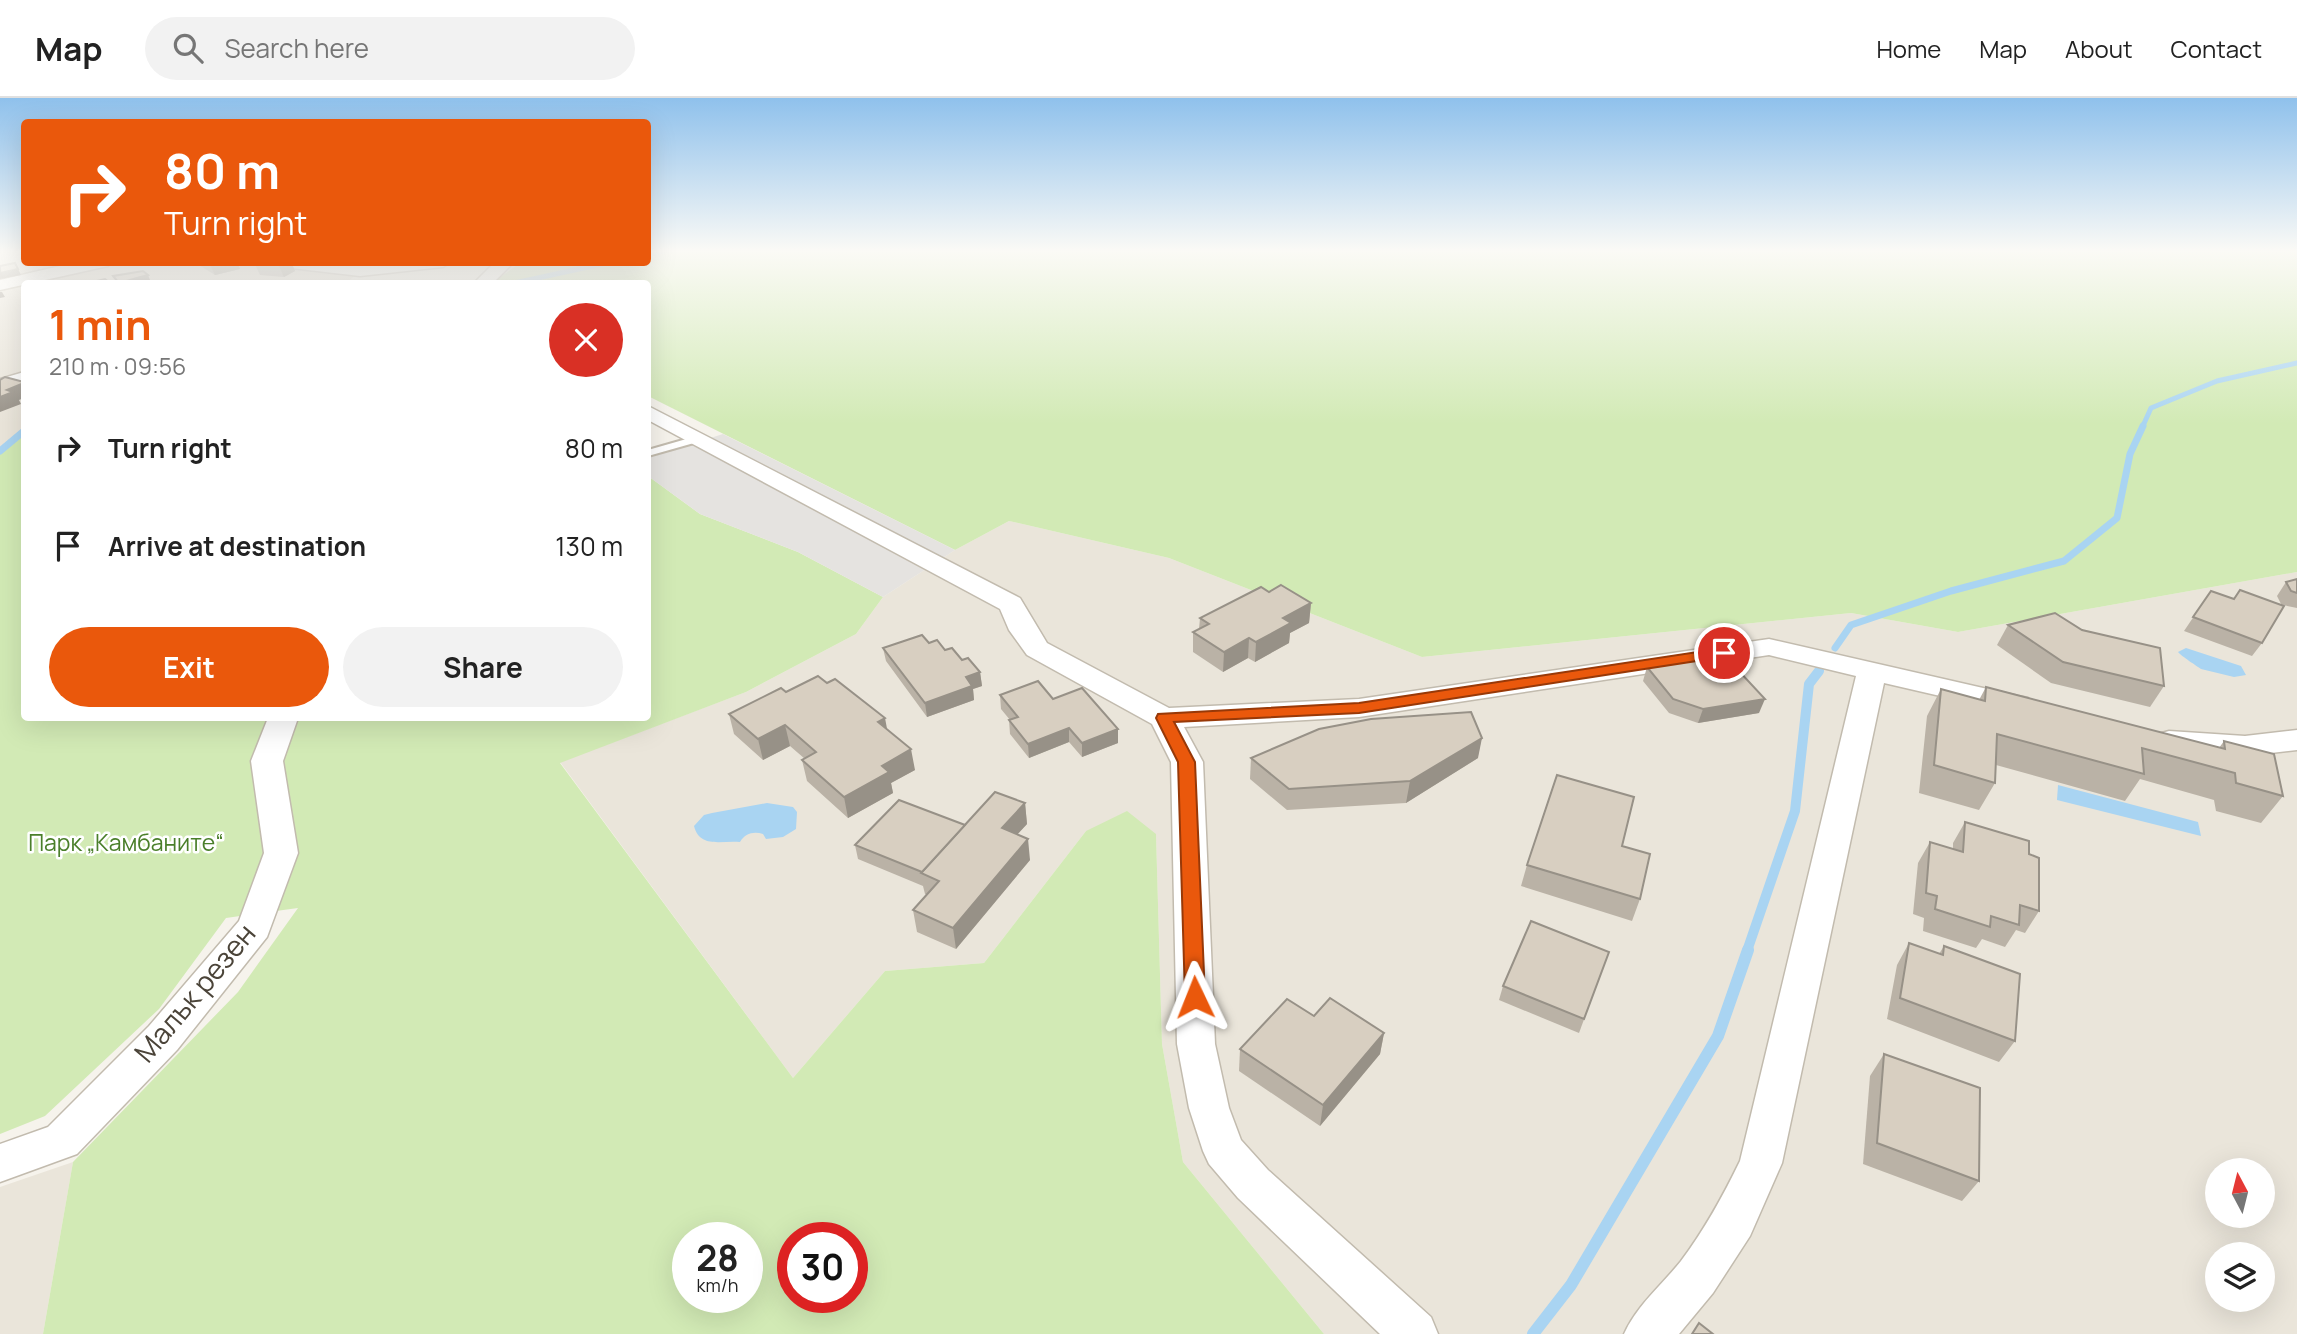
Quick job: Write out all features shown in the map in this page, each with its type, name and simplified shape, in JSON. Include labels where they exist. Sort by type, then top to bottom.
[{"type":"street","points":[[0,385],[21,379]]},
{"type":"street","points":[[651,414],[1011,604],[1023,630],[1037,649],[1164,718],[1359,708],[1769,647],[2043,712]]},
{"type":"street","points":[[1648,1334],[1697,1277],[1734,1222],[1761,1163],[1872,670]]},
{"type":"street","points":[[1164,718],[1187,762],[1196,1044],[1209,1108],[1224,1151],[1253,1184],[1414,1334]]},
{"type":"street","name":"Малък резен","points":[[0,1163],[62,1141],[163,1038],[254,927],[281,853],[267,761],[282,721]]},
{"type":"street","points":[[2136,734],[2182,743],[2218,746],[2297,740]]},
{"type":"lane","points":[[651,452],[697,439]]},
{"type":"shaded area","points":[[0,309],[21,309],[21,434],[0,451]]},
{"type":"shaded area","points":[[723,434],[955,550],[883,597],[798,552],[700,514],[651,478],[651,457]]},
{"type":"shaded area","points":[[1009,521],[1169,558],[1422,657],[1851,613],[1958,632],[2297,572],[2297,1334],[1324,1334],[1183,1162],[1162,1044],[1156,835],[1086,831],[984,963],[885,971],[793,1078],[560,762],[746,692],[856,634],[883,597],[955,550]]},
{"type":"shaded area","points":[[73,1162],[43,1334],[0,1334],[0,1187]]},
{"type":"green space","points":[[651,309],[2297,309],[2297,572],[1958,632],[1851,613],[1422,657],[1169,558],[1009,521],[955,550],[651,398]]},
{"type":"green space","name":"Парк „Камбаните“","points":[[21,434],[21,721],[651,721],[651,478],[700,514],[798,552],[883,597],[856,634],[746,692],[560,763],[793,1078],[885,971],[984,963],[1086,831],[1127,811],[1156,834],[1162,1044],[1183,1162],[1324,1334],[43,1334],[73,1162],[238,992],[298,908],[226,918],[159,1009],[45,1116],[0,1134],[0,451]]},
{"type":"water","points":[[2186,648],[2241,666],[2246,675],[2234,677],[2201,669],[2178,652]]},
{"type":"water","points":[[2058,785],[2198,822],[2201,836],[2057,800]]},
{"type":"water","points":[[767,803],[793,807],[797,812],[796,829],[783,837],[766,839],[763,834],[753,833],[740,842],[719,842],[701,838],[694,826],[704,815]]},
{"type":"building","points":[[5,377],[21,381],[21,384],[7,390],[13,392],[0,397],[0,380]]},
{"type":"building","points":[[2297,579],[2297,593],[2291,591],[2286,582]]},
{"type":"building","points":[[1281,585],[1311,603],[1283,618],[1291,623],[1256,642],[1249,638],[1224,652],[1193,632],[1209,624],[1200,618],[1261,587],[1269,592]]},
{"type":"building","points":[[2240,590],[2284,606],[2262,643],[2193,617],[2211,591],[2234,599]]},
{"type":"building","points":[[2055,613],[2082,630],[2160,648],[2164,686],[2063,662],[2008,625]]},
{"type":"building","points":[[922,635],[929,643],[937,640],[945,650],[952,648],[962,660],[968,658],[980,672],[966,677],[972,686],[925,703],[883,648]]},
{"type":"building","points":[[1724,655],[1765,699],[1703,709],[1673,699],[1647,667]]},
{"type":"building","points":[[818,676],[827,683],[835,679],[885,718],[878,722],[911,749],[882,766],[889,772],[844,797],[802,760],[816,752],[785,725],[758,739],[729,714],[781,688],[786,692]]},
{"type":"building","points":[[1038,681],[1053,699],[1082,688],[1118,729],[1082,743],[1069,728],[1028,744],[1009,720],[1018,717],[1000,695]]},
{"type":"building","points":[[1986,687],[2225,749],[2224,741],[2274,754],[2283,796],[2236,783],[2235,773],[2142,748],[2144,774],[1997,734],[1995,783],[1934,765],[1941,689],[1985,701]]},
{"type":"building","points":[[1471,712],[1482,738],[1410,781],[1289,789],[1251,758],[1319,729],[1371,719]]},
{"type":"building","points":[[1557,775],[1634,797],[1622,846],[1650,854],[1640,899],[1527,865]]},
{"type":"building","points":[[995,792],[1025,803],[1002,828],[1028,839],[953,928],[913,910],[939,881],[921,873]]},
{"type":"building","points":[[899,800],[965,825],[922,872],[855,845]]},
{"type":"building","points":[[1965,822],[2029,841],[2029,854],[2039,858],[2039,911],[2020,905],[2019,925],[1991,916],[1990,927],[1935,909],[1937,896],[1926,893],[1930,842],[1963,852]]},
{"type":"building","points":[[1531,921],[1609,952],[1584,1019],[1503,986]]},
{"type":"building","points":[[1909,943],[1943,955],[1944,946],[2020,974],[2015,1041],[1900,998]]},
{"type":"building","points":[[1330,998],[1384,1033],[1323,1105],[1240,1049],[1287,999],[1314,1016]]},
{"type":"building","points":[[1884,1054],[1980,1088],[1979,1181],[1877,1143]]},
{"type":"building","points":[[1699,1323],[1713,1334],[1692,1334]]},
{"type":"waterway","points":[[2142,428],[2151,408],[2217,381],[2297,363]]},
{"type":"waterway","points":[[1835,648],[1851,625],[1951,591],[2064,561],[2117,518],[2130,454],[2143,426]]},
{"type":"waterway","points":[[0,451],[21,434]]},
{"type":"waterway","points":[[1747,951],[1795,811],[1809,684],[1819,671]]},
{"type":"waterway","points":[[1533,1334],[1571,1285],[1718,1036],[1748,950]]},
{"type":"route","points":[[1195,997],[1187,762],[1180,744],[1164,718],[1359,708],[1724,653]]}]
